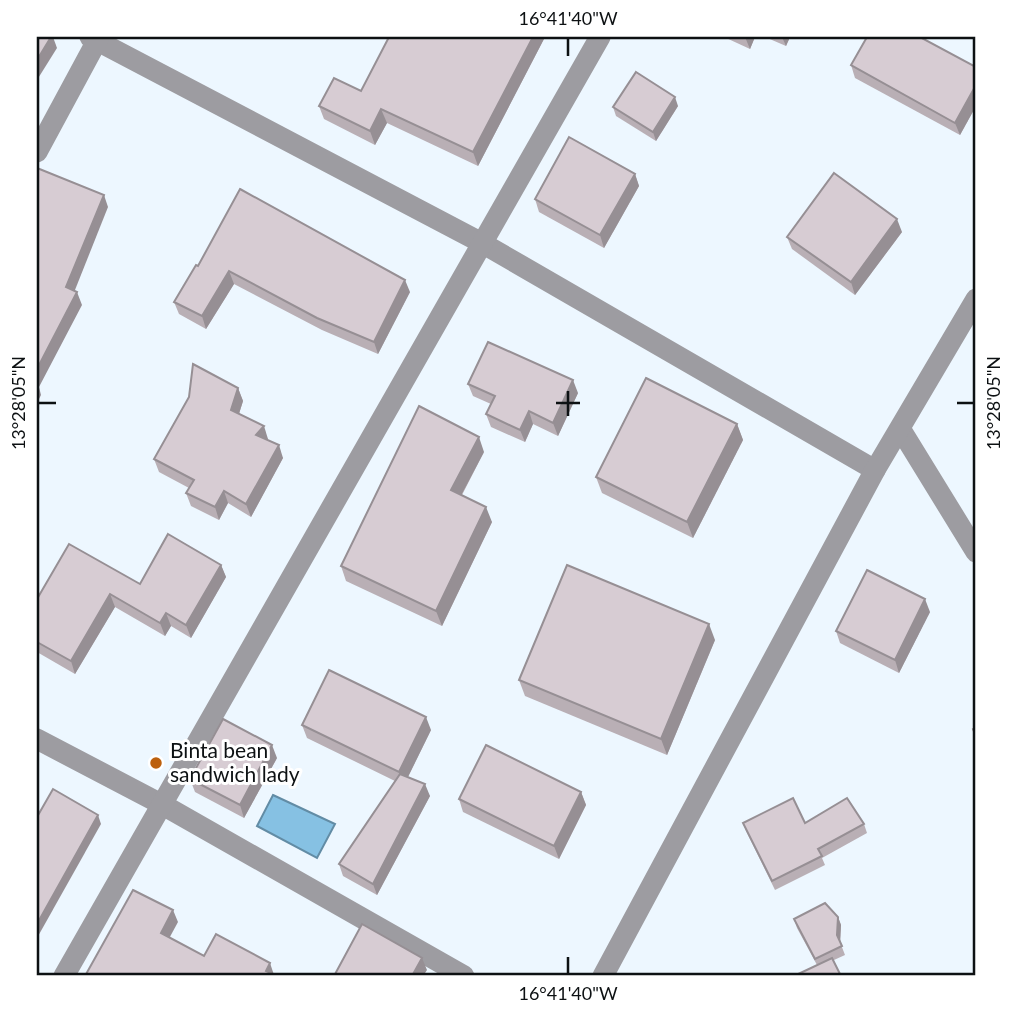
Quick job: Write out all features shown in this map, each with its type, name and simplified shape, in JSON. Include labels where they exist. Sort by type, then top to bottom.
[{"type":"street","points":[[64,976],[600,37]]},
{"type":"street","points":[[37,152],[95,38],[482,243],[875,470]]},
{"type":"street","points":[[603,976],[875,470],[976,299]]},
{"type":"street","points":[[901,430],[976,552]]},
{"type":"street","points":[[37,739],[163,805],[464,976]]},
{"type":"water","points":[[273,795],[335,824],[317,858],[257,826]]},
{"type":"building","points":[[37,37],[51,37],[37,60]]},
{"type":"building","points":[[389,37],[533,37],[473,152],[381,109],[370,131],[319,106],[334,78],[361,91]]},
{"type":"building","points":[[867,37],[920,37],[976,67],[976,85],[955,123],[851,65]]},
{"type":"building","points":[[636,72],[675,97],[653,132],[613,107]]},
{"type":"building","points":[[569,137],[635,174],[600,235],[535,199]]},
{"type":"building","points":[[37,168],[104,195],[66,287],[77,292],[37,369]]},
{"type":"building","points":[[834,173],[897,219],[851,282],[787,237]]},
{"type":"building","points":[[240,189],[405,280],[374,342],[317,318],[229,271],[202,316],[174,302],[196,265],[198,266]]},
{"type":"building","points":[[488,342],[573,380],[553,423],[529,411],[520,430],[486,414],[495,396],[468,384]]},
{"type":"building","points":[[193,364],[238,388],[231,410],[264,426],[256,435],[279,445],[246,504],[224,491],[215,507],[186,493],[194,480],[154,459],[189,397]]},
{"type":"building","points":[[646,378],[737,424],[687,522],[596,477]]},
{"type":"building","points":[[419,406],[479,437],[451,490],[486,507],[436,611],[341,566]]},
{"type":"building","points":[[168,534],[221,565],[186,625],[166,613],[160,623],[110,594],[71,661],[37,642],[37,599],[69,544],[140,584]]},
{"type":"building","points":[[567,565],[709,624],[661,739],[519,680]]},
{"type":"building","points":[[867,570],[925,599],[895,660],[836,631]]},
{"type":"building","points":[[329,670],[426,717],[399,772],[302,725]]},
{"type":"building","points":[[223,719],[272,745],[240,805],[190,779]]},
{"type":"building","points":[[486,745],[581,792],[554,846],[459,799]]},
{"type":"building","points":[[400,774],[425,784],[373,884],[339,864]]},
{"type":"building","points":[[53,789],[98,815],[37,924],[37,817]]},
{"type":"building","points":[[793,798],[805,823],[847,798],[864,824],[818,849],[822,856],[772,881],[743,823]]},
{"type":"building","points":[[133,890],[173,910],[161,933],[204,956],[216,934],[270,963],[266,971],[278,976],[85,976]]},
{"type":"building","points":[[825,903],[838,917],[837,935],[842,946],[815,959],[794,919]]},
{"type":"building","points":[[362,924],[422,958],[412,976],[334,976]]},
{"type":"building","points":[[832,958],[841,976],[794,976]]},
{"type":"place","name":"Binta bean sandwich lady","points":[[156,763]]}]
